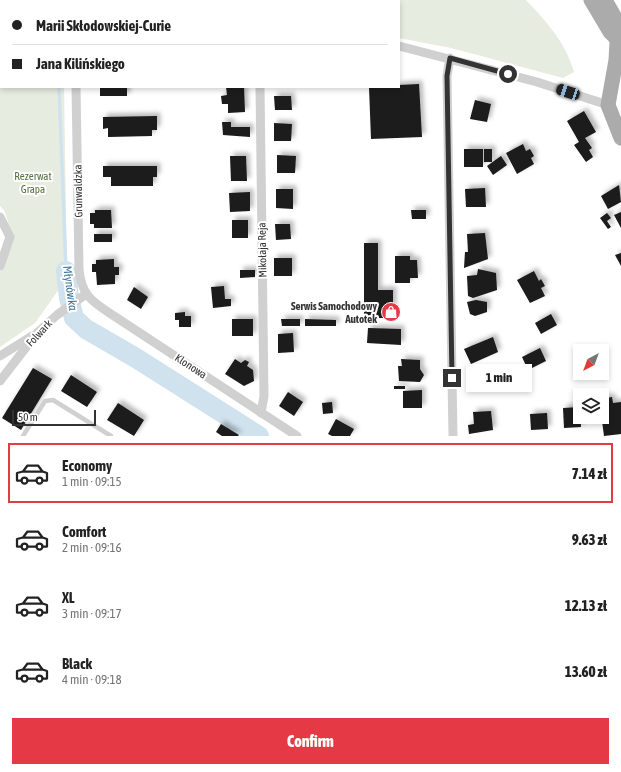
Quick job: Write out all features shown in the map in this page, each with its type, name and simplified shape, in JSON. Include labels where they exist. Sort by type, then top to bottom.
[{"type":"main road","points":[[591,0],[603,17],[610,32],[617,39]]},
{"type":"main road","points":[[605,0],[618,24],[616,60],[608,104],[621,138]]},
{"type":"street","points":[[400,46],[450,58],[537,82],[608,104]]},
{"type":"street","points":[[450,58],[447,76],[453,436]]},
{"type":"street","name":"Grunwaldzka","points":[[76,88],[79,269],[80,283],[86,294]]},
{"type":"street","name":"Mikołaja Reja","points":[[260,88],[264,396],[261,413]]},
{"type":"street","points":[[0,217],[10,237],[0,266]]},
{"type":"street","name":"Folwark","points":[[0,381],[37,333],[57,315],[86,294]]},
{"type":"street","name":"Klonowa","points":[[86,294],[98,306],[298,436]]},
{"type":"street","points":[[0,356],[37,333]]},
{"type":"lane","points":[[23,436],[46,401],[52,400],[111,436]]},
{"type":"green space","points":[[400,0],[526,0],[548,24],[561,42],[574,72],[563,78],[451,48],[400,38]]},
{"type":"green space","name":"Rezerwat Grapa","points":[[0,88],[64,88],[67,278],[35,323],[0,347],[0,272],[14,239],[4,210],[0,206]]},
{"type":"building","points":[[419,84],[422,137],[371,139],[369,88],[400,88],[400,85]]},
{"type":"building","points":[[100,88],[127,88],[127,96],[100,96]]},
{"type":"building","points":[[226,88],[244,88],[245,112],[228,113],[228,104],[222,104],[221,96],[227,95]]},
{"type":"building","points":[[274,96],[291,96],[292,110],[275,110]]},
{"type":"building","points":[[475,100],[491,104],[487,122],[470,119]]},
{"type":"building","points":[[584,111],[596,132],[585,138],[592,148],[589,150],[593,157],[586,162],[574,145],[579,142],[567,121]]},
{"type":"building","points":[[157,116],[157,130],[152,130],[152,136],[108,137],[108,128],[103,129],[103,117]]},
{"type":"building","points":[[222,122],[231,122],[231,127],[250,127],[250,137],[223,135]]},
{"type":"building","points":[[274,123],[292,124],[291,141],[274,141]]},
{"type":"building","points":[[523,144],[526,151],[530,149],[534,156],[531,158],[534,164],[517,174],[506,153]]},
{"type":"building","points":[[464,149],[483,149],[483,167],[464,167]]},
{"type":"building","points":[[484,149],[492,149],[492,162],[484,162]]},
{"type":"building","points":[[277,155],[296,156],[295,173],[277,173]]},
{"type":"building","points":[[230,156],[246,156],[247,181],[231,181]]},
{"type":"building","points":[[501,156],[507,165],[493,175],[487,166]]},
{"type":"building","points":[[103,166],[157,166],[157,177],[153,177],[153,186],[111,186],[111,177],[103,177]]},
{"type":"building","points":[[619,185],[621,202],[608,209],[601,196]]},
{"type":"building","points":[[485,188],[486,207],[466,207],[465,189]]},
{"type":"building","points":[[276,189],[293,189],[293,209],[276,208]]},
{"type":"building","points":[[250,192],[250,211],[230,212],[229,193]]},
{"type":"building","points":[[95,210],[111,210],[112,228],[94,228],[94,224],[90,224],[90,213],[95,213]]},
{"type":"building","points":[[411,210],[426,210],[426,219],[412,219]]},
{"type":"building","points":[[621,212],[621,228],[614,215]]},
{"type":"building","points":[[607,213],[611,218],[607,221],[611,227],[608,229],[600,218]]},
{"type":"building","points":[[232,220],[248,220],[248,238],[232,238]]},
{"type":"building","points":[[275,224],[290,224],[291,239],[276,240]]},
{"type":"building","points":[[485,233],[488,259],[464,268],[465,252],[468,252],[467,234]]},
{"type":"building","points":[[94,234],[112,234],[112,242],[94,242]]},
{"type":"building","points":[[364,243],[378,243],[378,290],[393,290],[393,318],[364,318]]},
{"type":"building","points":[[621,253],[621,266],[615,255]]},
{"type":"building","points":[[395,256],[410,256],[410,260],[417,260],[418,278],[410,278],[410,283],[395,283]]},
{"type":"building","points":[[274,258],[292,258],[292,276],[274,276]]},
{"type":"building","points":[[114,259],[114,267],[119,267],[119,275],[115,275],[115,284],[97,285],[96,272],[92,272],[92,264],[96,264],[96,260]]},
{"type":"building","points":[[478,269],[496,273],[497,290],[473,298],[468,296],[467,276],[477,275]]},
{"type":"building","points":[[240,270],[255,270],[255,277],[240,278]]},
{"type":"building","points":[[534,271],[539,281],[541,279],[545,286],[541,288],[545,296],[530,303],[517,280]]},
{"type":"building","points":[[224,286],[225,299],[231,299],[231,306],[213,308],[211,287]]},
{"type":"building","points":[[134,287],[148,297],[141,309],[127,300]]},
{"type":"building","points":[[476,300],[487,302],[487,312],[475,316],[470,314],[467,302]]},
{"type":"building","points":[[185,312],[185,316],[191,316],[191,327],[179,327],[179,320],[175,320],[175,313]]},
{"type":"building","points":[[551,314],[557,325],[541,334],[535,323]]},
{"type":"building","points":[[232,319],[253,319],[253,336],[232,336]]},
{"type":"building","points":[[281,319],[300,319],[300,326],[282,326]]},
{"type":"building","points":[[305,319],[336,320],[336,326],[305,326]]},
{"type":"building","points":[[368,328],[401,329],[401,345],[367,343]]},
{"type":"building","points":[[293,333],[294,352],[278,353],[278,334]]},
{"type":"building","points":[[493,337],[498,352],[471,364],[464,349]]},
{"type":"building","points":[[540,348],[546,361],[528,370],[522,357]]},
{"type":"building","points":[[235,359],[241,363],[245,360],[249,362],[247,366],[253,370],[254,381],[244,386],[225,374]]},
{"type":"building","points":[[401,359],[420,360],[420,369],[424,375],[420,382],[399,381],[398,366],[402,366]]},
{"type":"building","points":[[33,368],[52,379],[21,430],[2,418]]},
{"type":"building","points":[[474,374],[491,374],[491,390],[475,391]]},
{"type":"building","points":[[71,375],[97,392],[87,407],[61,391]]},
{"type":"building","points":[[394,386],[405,386],[405,389],[394,389]]},
{"type":"building","points":[[422,390],[422,408],[403,408],[403,391]]},
{"type":"building","points":[[288,392],[303,402],[294,416],[279,406]]},
{"type":"building","points":[[612,397],[613,403],[621,402],[621,434],[604,436],[602,424],[609,424],[609,398]]},
{"type":"building","points":[[332,402],[333,413],[323,414],[322,403]]},
{"type":"building","points":[[118,403],[144,420],[134,436],[107,420]]},
{"type":"building","points":[[573,407],[573,424],[581,424],[581,427],[564,428],[563,408]]},
{"type":"building","points":[[491,411],[493,430],[469,434],[468,425],[474,424],[473,412]]},
{"type":"building","points":[[547,413],[548,429],[531,430],[530,414]]},
{"type":"building","points":[[336,419],[354,429],[350,436],[332,436],[328,434]]},
{"type":"building","points":[[221,424],[239,435],[222,436],[216,432]]},
{"type":"waterway","name":"Młynówka","points":[[59,88],[66,271]]},
{"type":"waterway","name":"Młynówka","points":[[66,271],[69,298],[74,318],[86,329],[136,358],[259,436]]},
{"type":"place","name":"Serwis Samochodowy Autotek","points":[[391,312]]},
{"type":"route","points":[[452,378],[447,76],[450,58],[508,74]]}]
